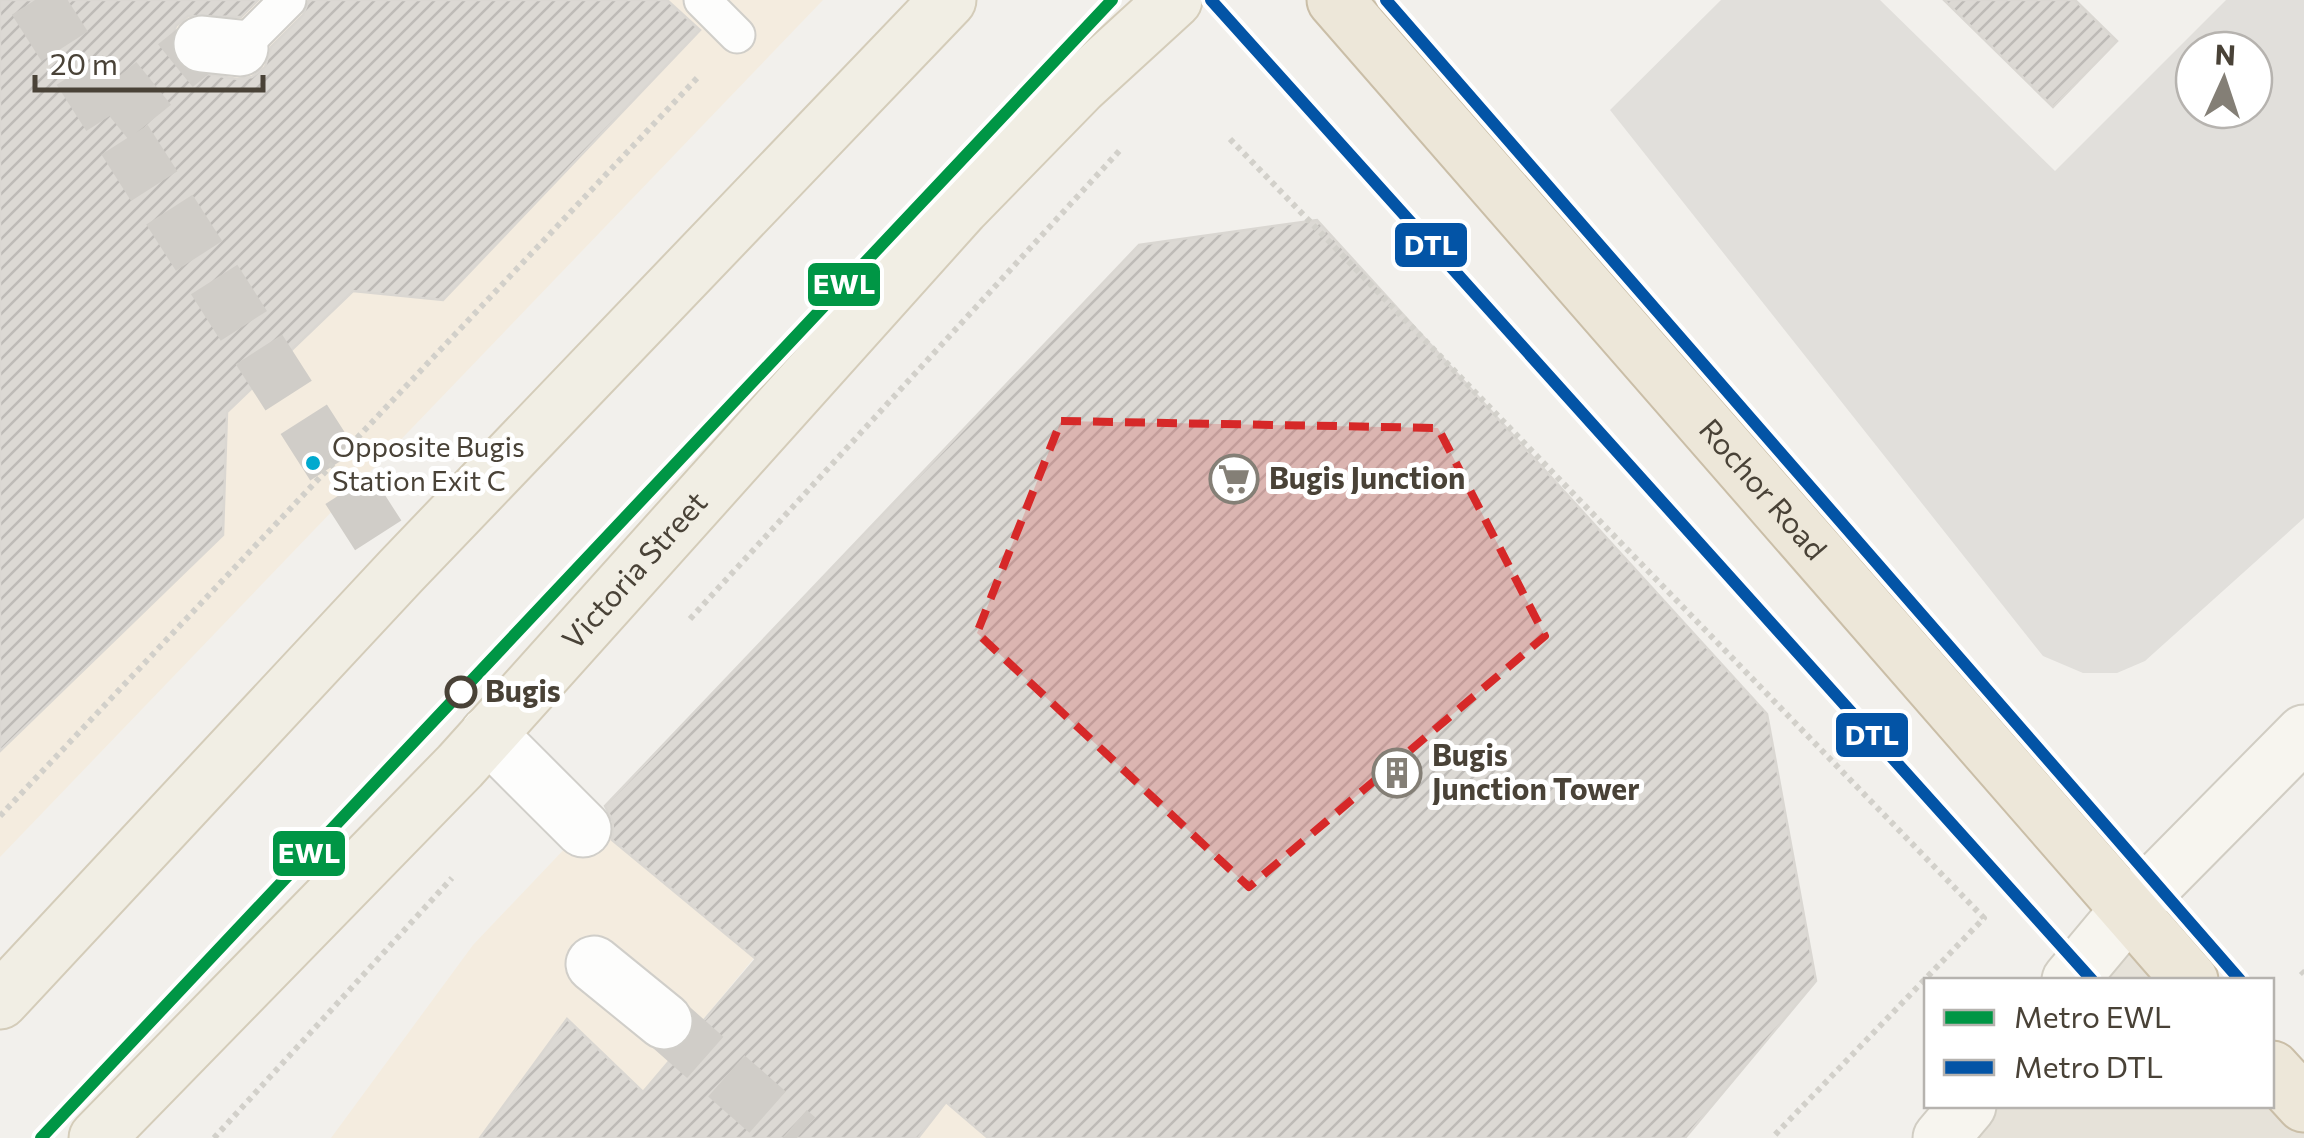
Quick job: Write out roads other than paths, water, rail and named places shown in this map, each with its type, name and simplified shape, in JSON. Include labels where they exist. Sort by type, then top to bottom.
[{"type":"highway","name":"Rochor Road","points":[[1336,0],[2126,912],[2188,978]]},
{"type":"highway","points":[[2274,1070],[2304,1104]]},
{"type":"main road","points":[[0,1001],[387,585],[652,314],[948,0]]},
{"type":"main road","name":"Victoria Street","points":[[96,1138],[488,734],[961,208],[1080,86],[1174,0]]},
{"type":"main road","points":[[2072,978],[2126,912],[2304,734]]},
{"type":"main road","points":[[1941,1138],[1966,1108]]},
{"type":"street","points":[[488,734],[583,829]]},
{"type":"street","points":[[594,964],[664,1021]]},
{"type":"lane","points":[[221,46],[288,0]]},
{"type":"lane","points":[[702,0],[737,36]]},
{"type":"tunnel","points":[[35,0],[401,571]]},
{"type":"tunnel","points":[[111,118],[202,44]]},
{"type":"tunnel","points":[[664,1021],[797,1138]]},
{"type":"metro line","name":"EWL","points":[[41,1138],[1112,0]]},
{"type":"metro line","name":"DTL","points":[[1211,0],[2090,978]]},
{"type":"metro line","name":"DTL","points":[[1386,0],[2238,978]]},
{"type":"place","name":"Opposite Bugis Station Exit C","points":[[313,463]]},
{"type":"place","name":"Bugis Junction","points":[[1234,479]]},
{"type":"place","name":"Bugis","points":[[461,692]]},
{"type":"place","name":"Bugis Junction Tower","points":[[1397,773]]}]
